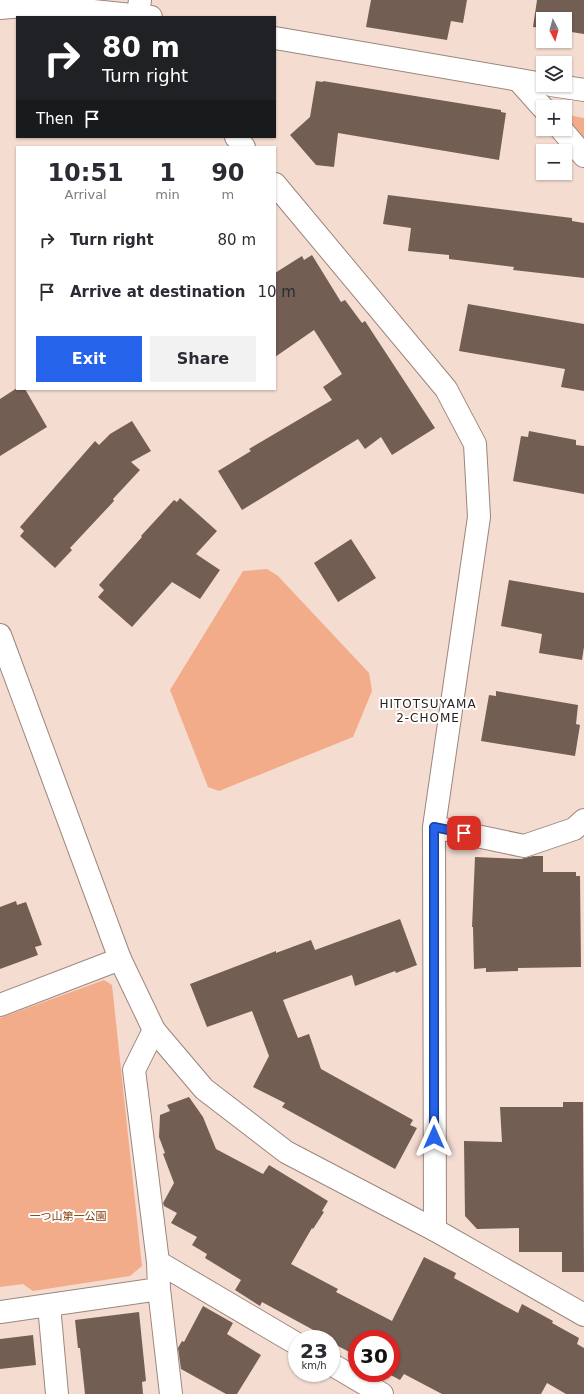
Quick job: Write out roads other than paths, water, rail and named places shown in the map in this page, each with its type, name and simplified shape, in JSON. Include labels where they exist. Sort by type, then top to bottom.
[{"type":"street","points":[[0,8],[36,5],[143,11]]},
{"type":"street","points":[[276,38],[536,83]]},
{"type":"street","points":[[518,80],[536,100]]},
{"type":"street","points":[[572,88],[584,90]]},
{"type":"street","points":[[567,136],[584,156]]},
{"type":"street","points":[[237,138],[243,146]]},
{"type":"street","points":[[276,185],[446,389],[475,444],[479,517],[434,827],[435,1230]]},
{"type":"street","points":[[0,635],[120,960],[154,1030],[204,1089],[286,1152],[435,1230],[584,1315]]},
{"type":"street","points":[[434,827],[524,846],[574,829],[584,820]]},
{"type":"street","points":[[0,1005],[120,960]]},
{"type":"street","points":[[154,1030],[134,1070],[158,1262],[159,1289],[171,1394]]},
{"type":"street","points":[[158,1262],[288,1339]]},
{"type":"street","points":[[0,1312],[159,1289]]},
{"type":"street","points":[[49,1305],[57,1394]]},
{"type":"street","points":[[340,1369],[382,1394]]},
{"type":"district","name":"HITOTSUYAMA 2-CHOME","points":[[428,711]]},
{"type":"park label","name":"一つ山第一公園","points":[[68,1216]]}]
